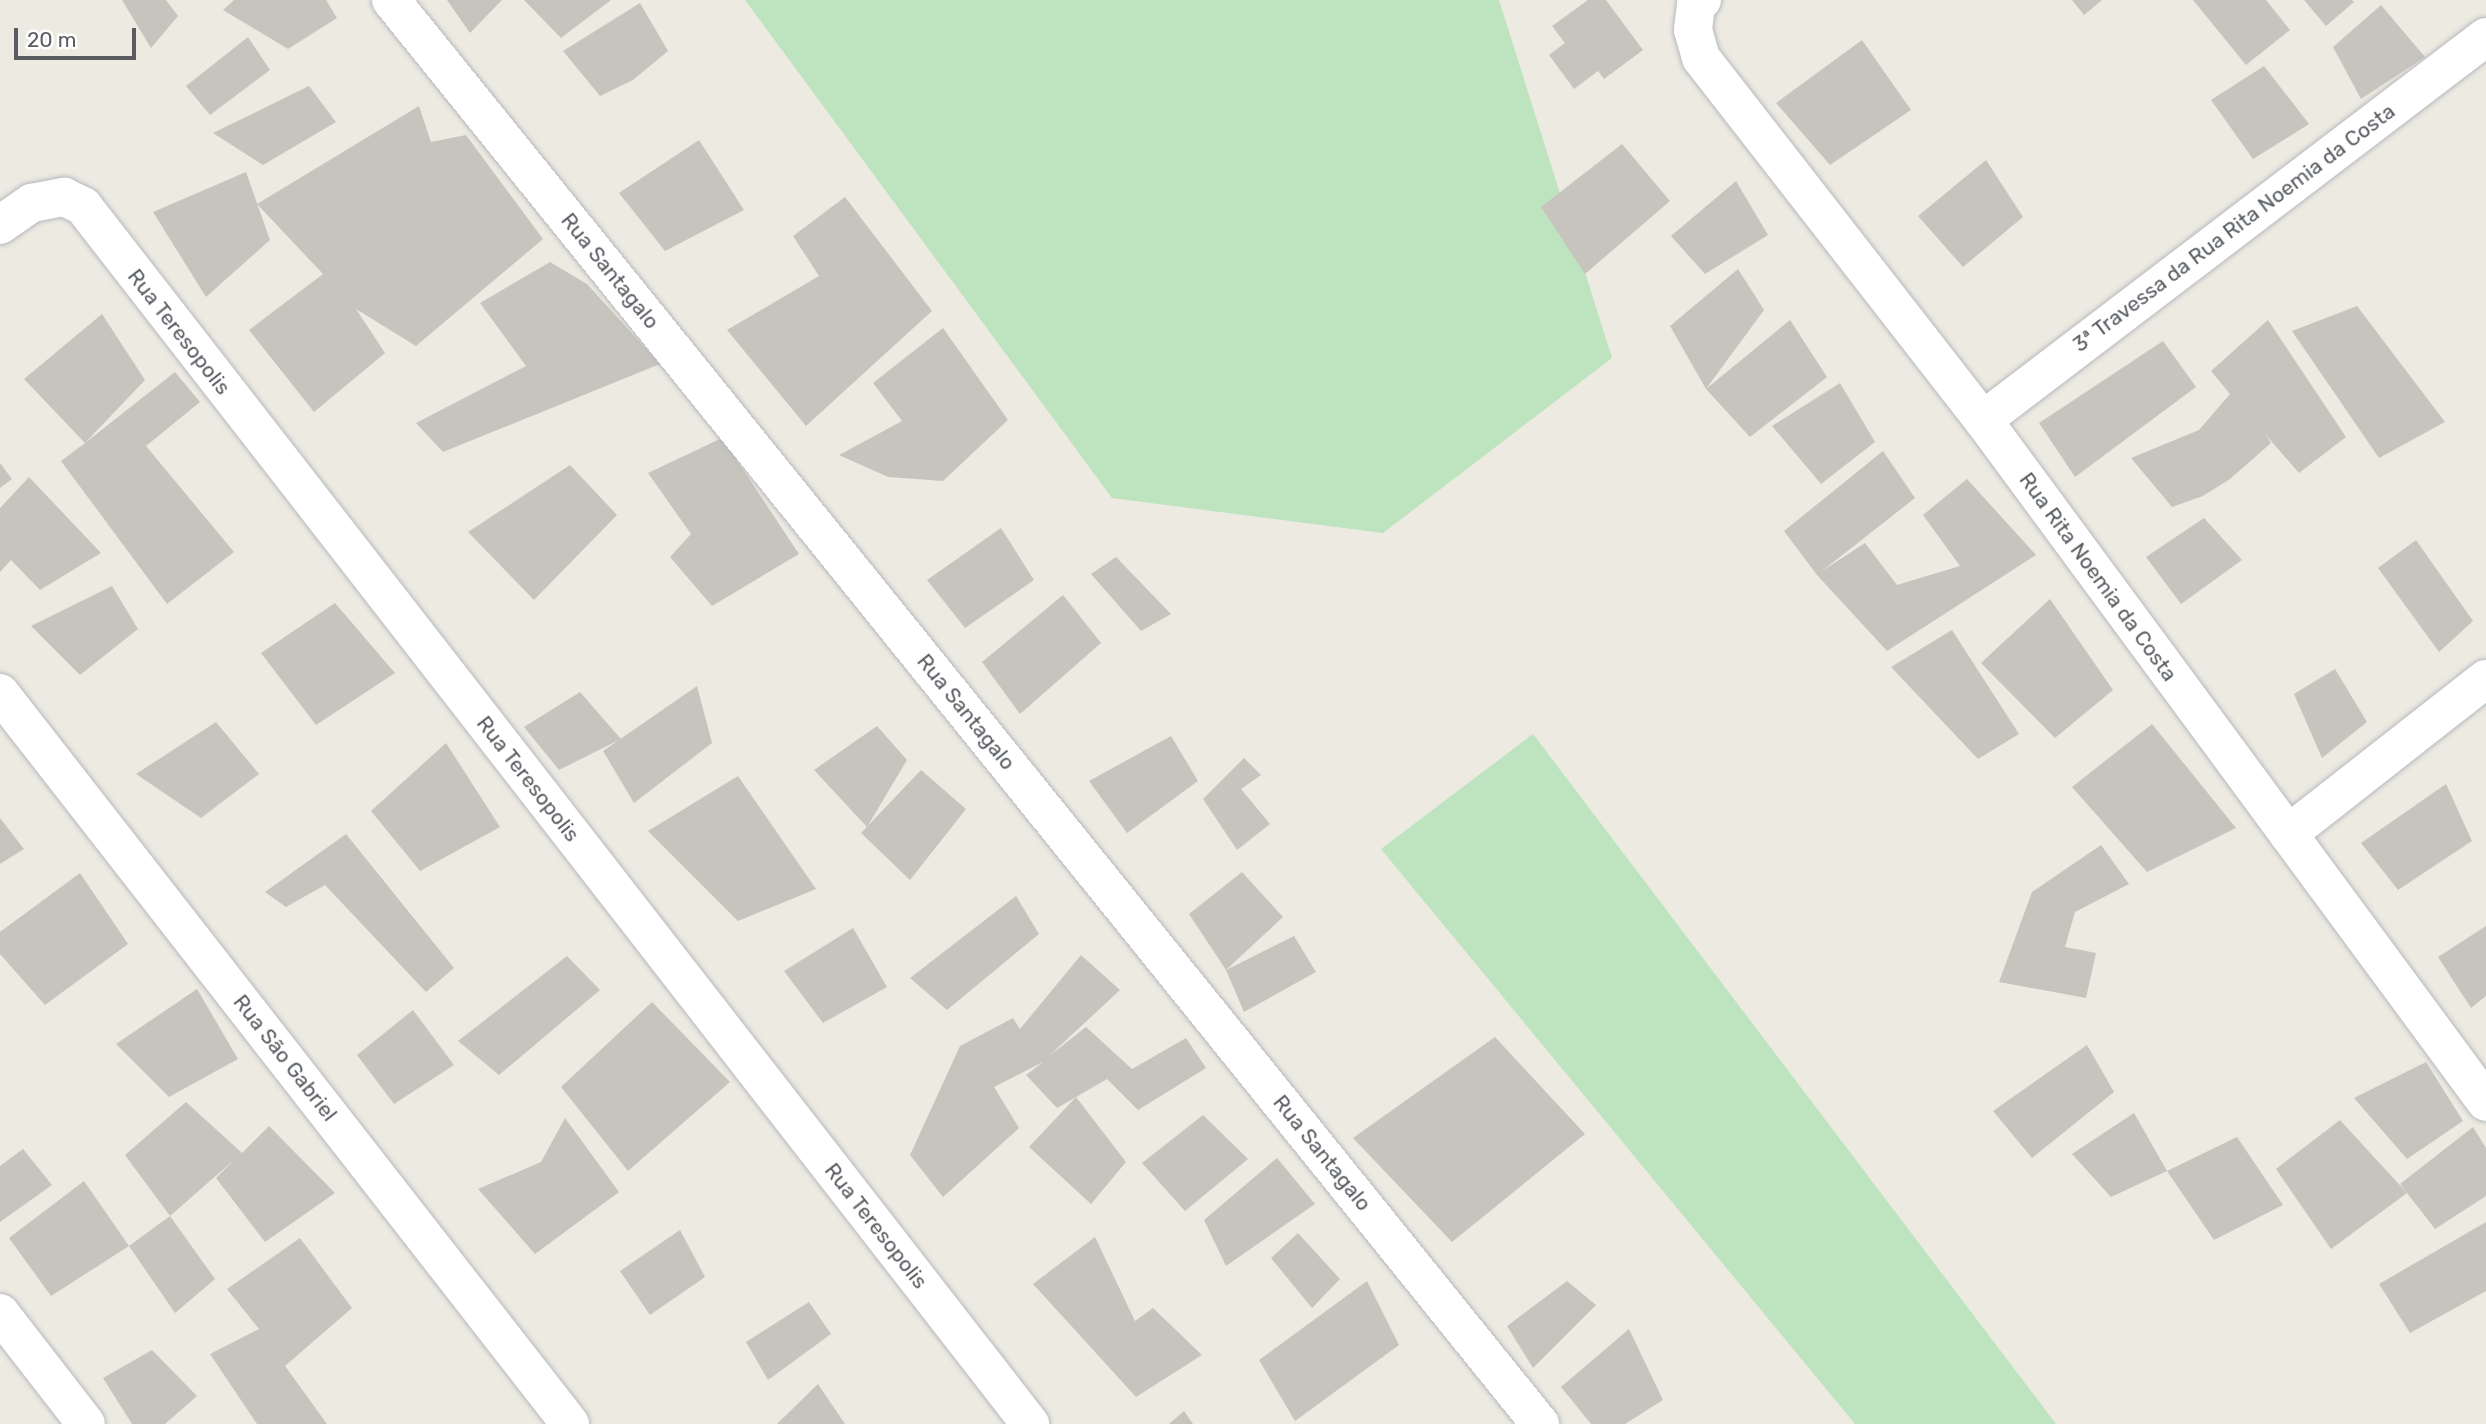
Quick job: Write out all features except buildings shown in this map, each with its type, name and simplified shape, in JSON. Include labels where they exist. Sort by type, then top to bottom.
[{"type":"street","name":"Rua Santagalo","points":[[391,0],[1541,1424]]},
{"type":"street","name":"Rua Rita Noemia da Costa","points":[[1702,0],[1696,5],[1693,30],[1701,58],[1983,420],[2486,1102]]},
{"type":"street","name":"3ª Travessa da Rua Rita Noemia da Costa","points":[[1983,420],[2486,37]]},
{"type":"street","name":"Rua Teresopolis","points":[[0,225],[32,203],[64,197],[83,206],[1030,1424]]},
{"type":"street","points":[[2288,834],[2486,679]]},
{"type":"street","name":"Rua São Gabriel","points":[[0,692],[570,1424]]},
{"type":"street","points":[[0,1313],[86,1424]]},
{"type":"green space","points":[[745,0],[1499,0],[1612,358],[1383,533],[1112,498]]},
{"type":"green space","points":[[1533,734],[2056,1424],[1855,1424],[1381,849]]}]
